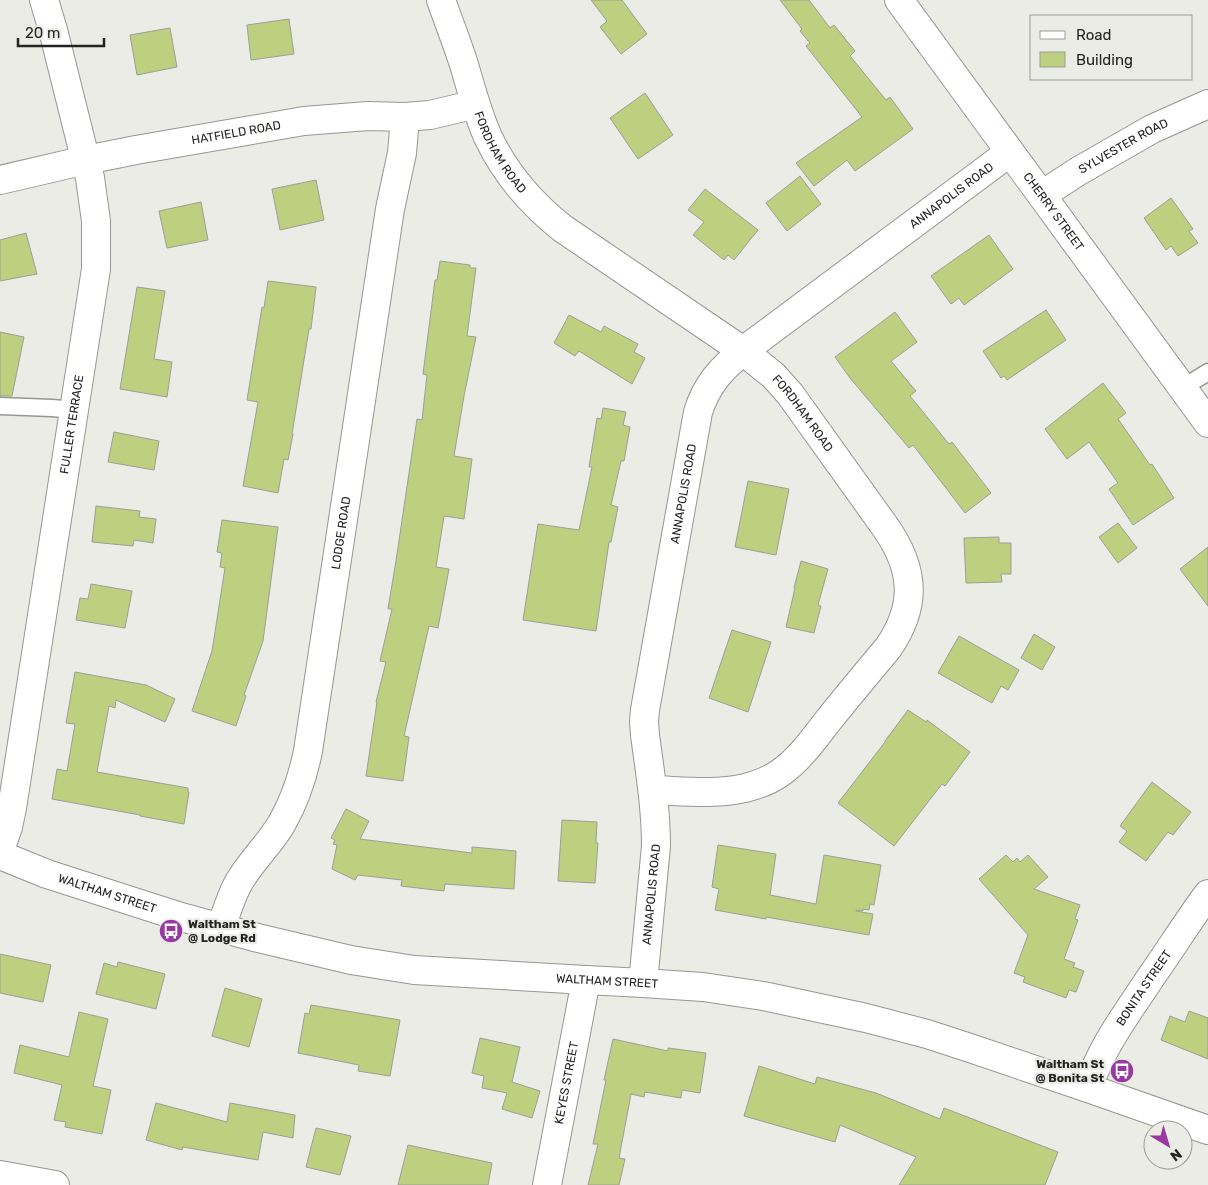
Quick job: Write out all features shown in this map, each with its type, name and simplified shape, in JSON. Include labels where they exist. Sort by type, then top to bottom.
[{"type":"street","name":"FULLER TERRACE","points":[[0,850],[12,808],[96,268],[96,214],[86,160],[44,0]]},
{"type":"street","name":"FORDHAM ROAD","points":[[441,0],[488,137],[522,190],[545,214],[574,236],[765,368],[782,385],[893,538],[905,567],[909,587],[907,607],[901,627],[888,648],[811,742],[789,765],[779,773],[746,788],[690,791],[653,790]]},
{"type":"street","name":"CHERRY STREET","points":[[900,0],[1208,423]]},
{"type":"street","name":"HATFIELD ROAD","points":[[0,180],[146,148],[304,121],[368,116],[405,117],[430,115],[475,103]]},
{"type":"street","name":"SYLVESTER ROAD","points":[[1042,195],[1122,146],[1168,121],[1208,104]]},
{"type":"street","name":"LODGE ROAD","points":[[221,928],[239,883],[275,834],[290,808],[308,751],[390,209],[402,153],[405,117]]},
{"type":"street","name":"ANNAPOLIS ROAD","points":[[643,983],[656,846],[655,810],[644,722],[698,412],[702,400],[714,379],[743,351],[1010,152]]},
{"type":"street","name":"WALTHAM STREET","points":[[0,856],[75,884],[221,928],[336,957],[392,967],[434,971],[704,987],[818,1007],[947,1040],[1208,1130]]},
{"type":"street","name":"BONITA STREET","points":[[1088,1088],[1096,1066],[1112,1036],[1208,894]]},
{"type":"street","name":"KEYES STREET","points":[[547,1185],[586,980]]},
{"type":"street","points":[[0,1175],[55,1185]]},
{"type":"lane","points":[[1182,388],[1208,372]]},
{"type":"lane","points":[[0,406],[74,410]]},
{"type":"building","points":[[591,0],[622,0],[647,34],[621,54],[600,27],[607,21]]},
{"type":"building","points":[[780,0],[809,0],[830,28],[834,25],[855,51],[850,56],[886,100],[890,97],[913,129],[855,171],[847,160],[814,186],[796,163],[862,117],[806,46],[810,43]]},
{"type":"building","points":[[289,19],[294,54],[251,60],[247,25]]},
{"type":"building","points":[[170,28],[177,67],[137,75],[130,35]]},
{"type":"building","points":[[645,93],[673,135],[638,159],[610,118]]},
{"type":"building","points":[[800,176],[821,204],[787,231],[766,203]]},
{"type":"building","points":[[316,180],[324,220],[280,230],[272,189]]},
{"type":"building","points":[[705,189],[758,230],[734,260],[728,255],[724,260],[693,235],[704,222],[688,210]]},
{"type":"building","points":[[1171,198],[1193,229],[1189,231],[1198,243],[1178,256],[1171,246],[1166,250],[1144,218]]},
{"type":"building","points":[[201,202],[208,240],[167,248],[159,211]]},
{"type":"building","points":[[26,233],[37,274],[0,281],[0,240]]},
{"type":"building","points":[[989,235],[1013,269],[964,305],[959,298],[951,304],[931,276]]},
{"type":"building","points":[[440,261],[470,265],[470,268],[476,268],[467,336],[476,337],[454,456],[472,459],[464,519],[444,516],[436,567],[449,569],[438,628],[429,626],[404,736],[409,737],[403,781],[366,776],[376,702],[386,662],[380,661],[392,609],[388,609],[417,419],[422,420],[427,375],[423,374],[435,280],[437,280]]},
{"type":"building","points":[[268,281],[316,287],[311,329],[309,329],[293,434],[288,460],[284,459],[278,493],[243,486],[258,402],[247,400]]},
{"type":"building","points":[[137,287],[165,291],[154,359],[172,362],[167,397],[120,389]]},
{"type":"building","points":[[1046,310],[1066,340],[1007,380],[1004,376],[1001,378],[983,351]]},
{"type":"building","points":[[895,312],[917,342],[891,361],[916,391],[910,396],[949,444],[952,442],[991,493],[965,513],[913,445],[909,448],[850,378],[835,357]]},
{"type":"building","points":[[569,315],[601,332],[604,326],[638,344],[634,352],[645,358],[632,384],[579,351],[575,356],[554,343]]},
{"type":"building","points":[[0,332],[24,337],[12,396],[0,396]]},
{"type":"building","points":[[1103,383],[1126,413],[1118,419],[1150,465],[1152,464],[1174,498],[1133,525],[1109,489],[1118,483],[1089,442],[1067,459],[1045,429]]},
{"type":"building","points":[[603,408],[626,412],[623,425],[630,427],[624,461],[621,461],[611,505],[618,507],[611,542],[609,542],[596,631],[523,620],[538,524],[579,530],[592,467],[589,467],[597,418],[601,419]]},
{"type":"building","points":[[114,432],[159,441],[154,470],[108,462]]},
{"type":"building","points":[[748,481],[789,489],[776,555],[735,547]]},
{"type":"building","points":[[96,506],[140,511],[139,517],[156,519],[153,543],[134,540],[133,546],[92,542]]},
{"type":"building","points":[[222,520],[278,527],[263,641],[244,695],[246,696],[236,726],[192,711],[212,651],[225,568],[220,567],[222,553],[217,552]]},
{"type":"building","points":[[1118,523],[1137,548],[1118,563],[1099,537]]},
{"type":"building","points":[[999,537],[999,543],[1011,543],[1011,574],[1001,574],[1002,582],[966,583],[964,538]]},
{"type":"building","points":[[1208,547],[1208,606],[1180,569]]},
{"type":"building","points":[[801,561],[828,569],[818,605],[821,606],[814,633],[786,627]]},
{"type":"building","points":[[91,584],[132,591],[125,628],[76,620],[80,598],[88,599]]},
{"type":"building","points":[[732,630],[771,642],[748,712],[709,698]]},
{"type":"building","points":[[1034,634],[1055,647],[1042,670],[1021,658]]},
{"type":"building","points":[[959,636],[1019,670],[1008,690],[1001,686],[992,703],[938,673]]},
{"type":"building","points":[[75,672],[146,685],[175,699],[165,722],[116,700],[115,708],[109,706],[97,772],[188,788],[184,824],[52,799],[57,769],[67,771],[75,724],[66,723]]},
{"type":"building","points":[[908,710],[926,722],[927,720],[970,752],[945,786],[942,784],[894,846],[838,803]]},
{"type":"building","points":[[1152,782],[1191,812],[1173,835],[1168,832],[1146,861],[1119,842],[1127,831],[1120,826]]},
{"type":"building","points":[[346,809],[369,821],[360,839],[472,853],[472,847],[516,851],[514,889],[445,884],[444,891],[401,886],[402,880],[358,875],[355,880],[332,869],[337,845],[333,844],[335,840],[331,838]]},
{"type":"building","points":[[562,820],[597,822],[596,843],[598,843],[595,883],[558,881]]},
{"type":"building","points":[[718,845],[776,854],[770,895],[816,904],[824,855],[881,865],[874,905],[870,904],[869,910],[856,910],[873,914],[869,935],[715,910],[719,889],[712,887]]},
{"type":"building","points":[[1006,855],[1013,862],[1017,858],[1020,862],[1028,855],[1048,877],[1034,889],[1080,905],[1075,919],[1078,920],[1064,959],[1075,963],[1073,967],[1084,971],[1076,992],[1069,990],[1066,998],[1023,982],[1025,977],[1014,973],[1028,935],[979,879]]},
{"type":"building","points":[[0,954],[51,965],[43,1002],[0,993]]},
{"type":"building","points":[[118,962],[165,974],[156,1009],[96,994],[104,963],[117,967]]},
{"type":"building","points":[[225,988],[262,999],[249,1047],[212,1036]]},
{"type":"building","points":[[311,1005],[400,1020],[390,1076],[358,1071],[359,1065],[298,1053],[305,1013],[309,1014]]},
{"type":"building","points":[[1189,1011],[1208,1018],[1208,1059],[1161,1040],[1170,1016],[1185,1022]]},
{"type":"building","points":[[79,1012],[108,1019],[93,1086],[111,1090],[102,1134],[65,1127],[66,1122],[54,1120],[62,1085],[14,1073],[20,1045],[69,1057]]},
{"type":"building","points":[[480,1038],[520,1047],[512,1082],[540,1091],[532,1118],[502,1109],[507,1093],[482,1088],[484,1076],[472,1073]]},
{"type":"building","points":[[613,1039],[668,1051],[668,1048],[706,1053],[700,1093],[682,1090],[681,1098],[645,1092],[644,1097],[631,1094],[619,1158],[625,1159],[619,1185],[588,1185],[598,1144],[593,1144]]},
{"type":"building","points":[[759,1066],[815,1084],[817,1077],[876,1093],[940,1119],[944,1108],[1058,1152],[1045,1185],[899,1185],[916,1157],[840,1125],[835,1142],[744,1116]]},
{"type":"building","points":[[156,1103],[227,1122],[230,1103],[295,1115],[293,1138],[263,1132],[258,1160],[183,1147],[182,1150],[146,1140]]},
{"type":"building","points":[[316,1128],[351,1136],[340,1175],[306,1167]]},
{"type":"building","points":[[408,1145],[492,1163],[488,1185],[398,1185]]},
{"type":"place","name":"Waltham St @ Lodge Rd","points":[[171,931]]},
{"type":"place","name":"Waltham St @ Bonita St","points":[[1122,1071]]}]
